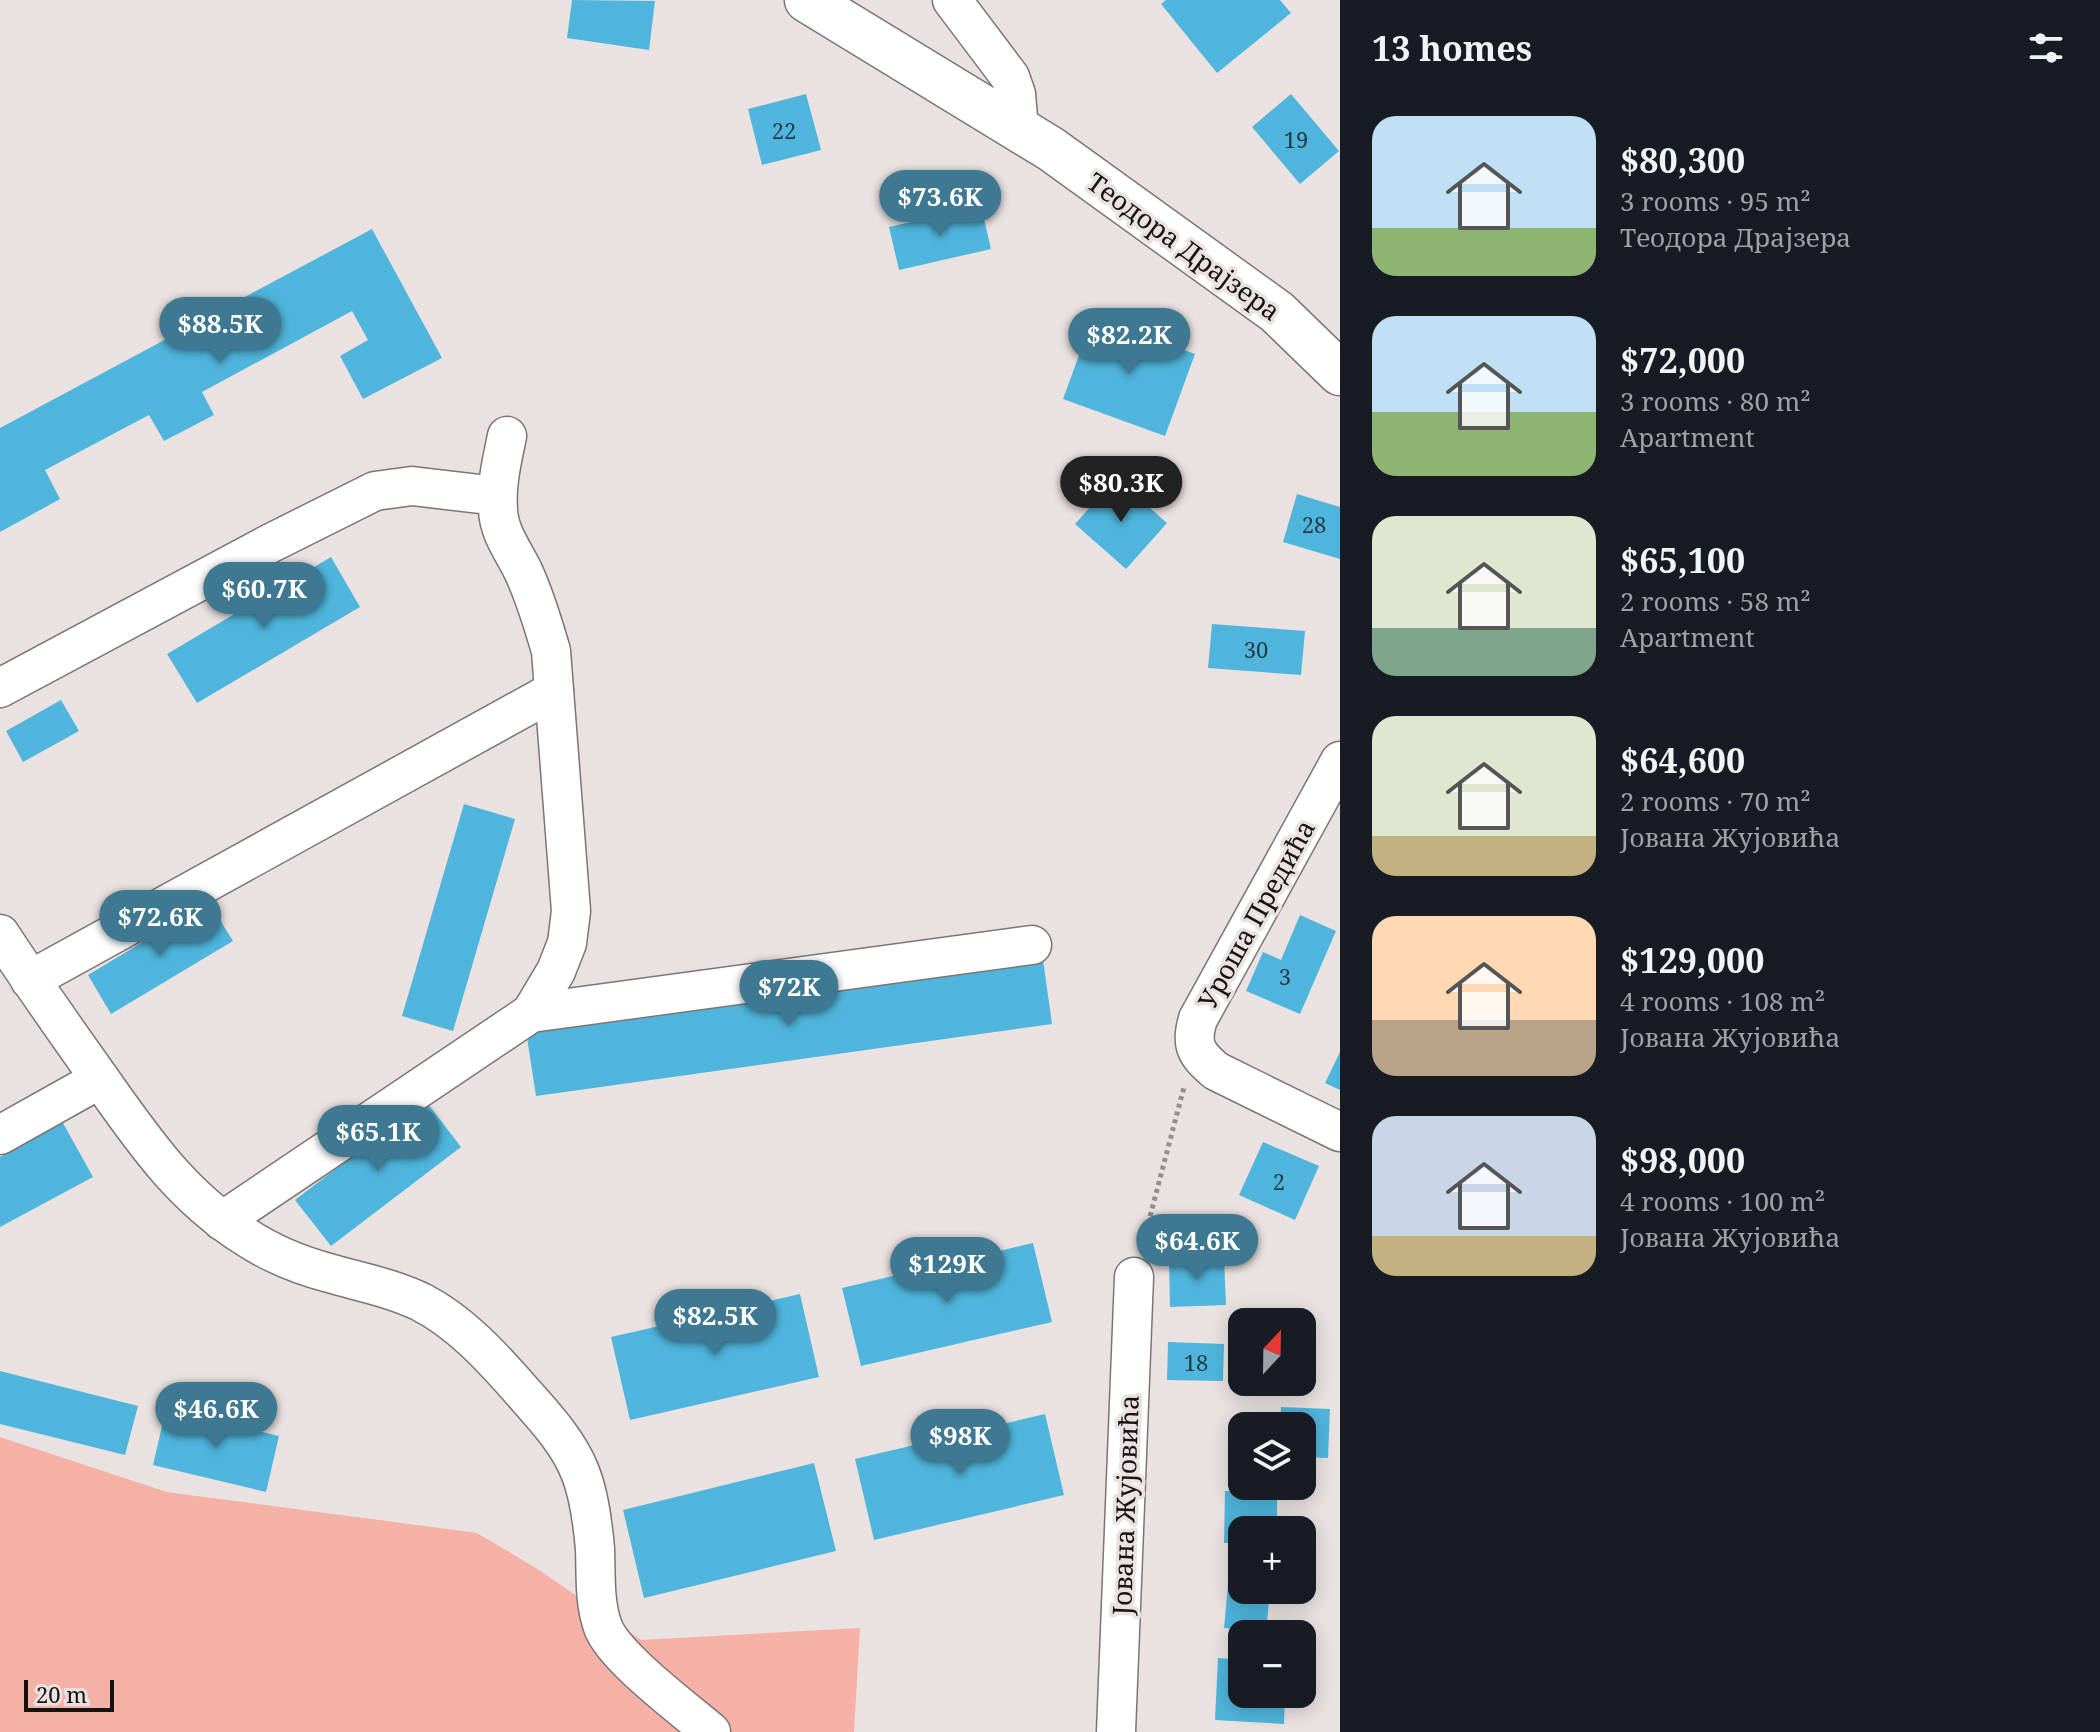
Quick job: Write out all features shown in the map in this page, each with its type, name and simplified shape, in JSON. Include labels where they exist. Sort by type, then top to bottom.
[{"type":"main road","name":"Теодора Драјзера","points":[[807,0],[1051,149],[1277,312],[1340,373]]},
{"type":"street","points":[[965,9],[1010,77],[1016,94],[1019,129]]},
{"type":"street","points":[[222,1221],[531,1013],[556,971],[567,943],[571,911],[551,651],[539,609],[505,537],[498,514],[497,482],[507,436]]},
{"type":"street","points":[[0,688],[375,491],[412,486],[497,496]]},
{"type":"street","points":[[18,977],[554,691]]},
{"type":"street","name":"Уроша Предића","points":[[1195,1047],[1194,1033],[1198,1019],[1340,761]]},
{"type":"street","points":[[0,934],[18,977],[100,1079],[146,1145],[175,1178],[222,1221],[276,1255],[421,1302],[473,1339],[500,1368],[558,1434],[581,1474],[593,1528],[603,1629],[630,1663],[711,1732]]},
{"type":"street","points":[[531,1013],[1032,945]]},
{"type":"street","points":[[1195,1047],[1203,1060],[1216,1071],[1340,1132]]},
{"type":"street","points":[[0,1135],[100,1079]]},
{"type":"street","name":"Јована Жујовића","points":[[1116,1732],[1134,1277]]},
{"type":"path","points":[[1134,1277],[1195,1047]]},
{"type":"shaded area","points":[[0,1437],[167,1492],[477,1533],[536,1568],[641,1640],[860,1628],[854,1732],[0,1732]]},
{"type":"building","points":[[572,0],[655,1],[649,50],[567,38]]},
{"type":"building","points":[[1166,0],[1280,0],[1291,13],[1217,73],[1161,4]]},
{"type":"building","points":[[806,94],[821,150],[762,165],[748,109]]},
{"type":"building","points":[[1291,94],[1339,151],[1300,184],[1252,127]]},
{"type":"building","points":[[981,206],[991,249],[899,270],[889,227]]},
{"type":"building","points":[[372,229],[442,358],[363,399],[340,356],[368,340],[352,311],[202,392],[214,415],[164,441],[149,415],[45,470],[60,499],[0,532],[0,428]]},
{"type":"building","points":[[1093,317],[1195,354],[1165,436],[1063,399]]},
{"type":"building","points":[[1116,478],[1167,523],[1126,569],[1075,524]]},
{"type":"building","points":[[1297,494],[1340,507],[1340,559],[1283,542]]},
{"type":"building","points":[[331,557],[360,607],[197,703],[167,654]]},
{"type":"building","points":[[1212,624],[1305,631],[1301,675],[1208,668]]},
{"type":"building","points":[[61,700],[79,731],[23,762],[6,731]]},
{"type":"building","points":[[464,804],[515,819],[453,1031],[402,1016]]},
{"type":"building","points":[[209,902],[233,941],[111,1014],[88,975]]},
{"type":"building","points":[[1300,915],[1336,931],[1300,1014],[1246,991],[1263,952],[1281,960]]},
{"type":"building","points":[[1043,960],[1052,1024],[536,1096],[526,1031]]},
{"type":"building","points":[[1340,1052],[1340,1090],[1325,1083]]},
{"type":"building","points":[[425,1100],[461,1147],[331,1246],[295,1200]]},
{"type":"building","points":[[63,1123],[93,1177],[0,1227],[0,1157]]},
{"type":"building","points":[[1263,1142],[1319,1166],[1295,1220],[1239,1195]]},
{"type":"building","points":[[1033,1243],[1052,1322],[861,1366],[842,1288]]},
{"type":"building","points":[[1224,1257],[1226,1305],[1170,1307],[1169,1258]]},
{"type":"building","points":[[800,1294],[819,1377],[630,1420],[611,1337]]},
{"type":"building","points":[[1168,1342],[1224,1344],[1223,1381],[1167,1380]]},
{"type":"building","points":[[0,1371],[138,1406],[125,1455],[0,1424]]},
{"type":"building","points":[[1281,1407],[1330,1409],[1328,1458],[1316,1458],[1316,1412],[1281,1412]]},
{"type":"building","points":[[166,1409],[279,1436],[266,1492],[153,1465]]},
{"type":"building","points":[[1045,1414],[1064,1495],[874,1540],[855,1459]]},
{"type":"building","points":[[814,1463],[836,1551],[644,1598],[623,1510]]},
{"type":"building","points":[[1225,1491],[1228,1491],[1228,1500],[1277,1500],[1277,1516],[1228,1516],[1228,1543],[1224,1543]]},
{"type":"building","points":[[1228,1584],[1228,1604],[1269,1604],[1267,1620],[1228,1620],[1228,1628],[1224,1628]]},
{"type":"building","points":[[1218,1658],[1228,1659],[1228,1708],[1285,1708],[1284,1724],[1215,1720]]}]
